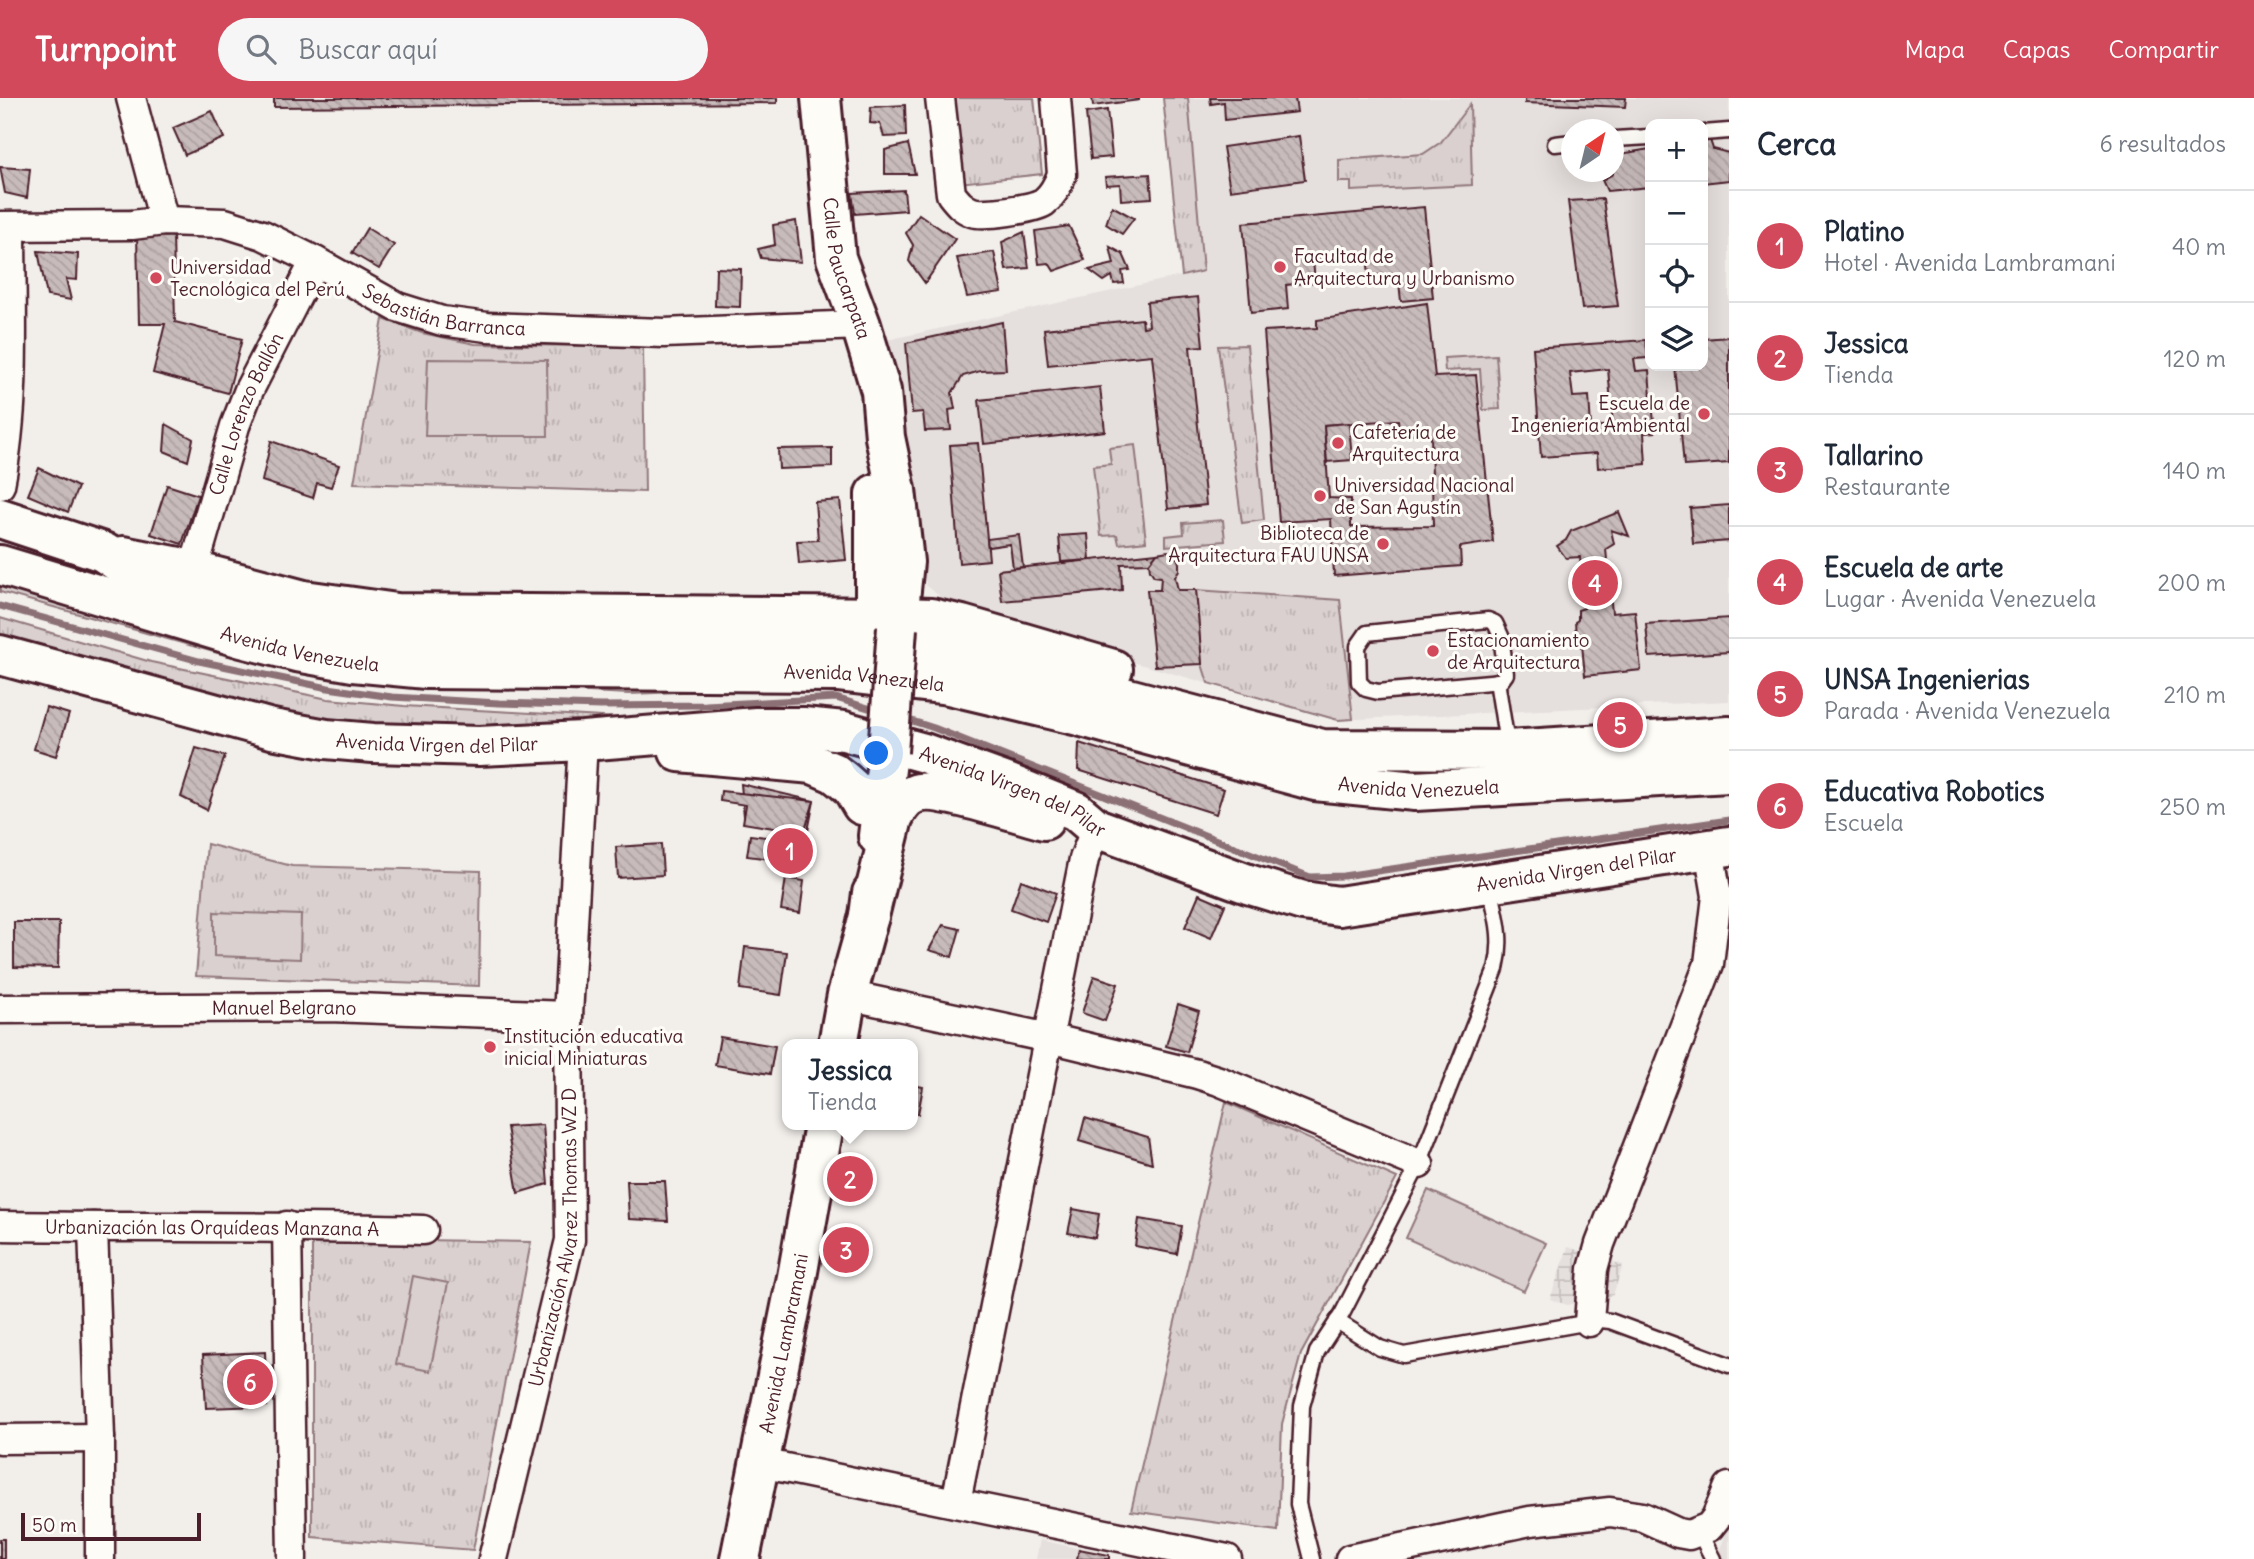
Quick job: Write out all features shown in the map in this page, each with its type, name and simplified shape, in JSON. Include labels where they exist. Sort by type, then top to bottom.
[{"type":"main road","name":"Calle Paucarpata","points":[[821,98],[836,257],[881,391],[885,437],[896,490],[904,562],[886,622],[878,752]]},
{"type":"main road","name":"Avenida Venezuela","points":[[0,518],[103,552],[304,600],[397,613],[886,622],[931,618],[1295,721],[1368,751]]},
{"type":"main road","name":"Avenida Venezuela","points":[[103,552],[138,575],[247,611],[300,625],[358,634],[446,640],[839,645],[954,657],[1082,686],[1322,749],[1368,751],[1510,768],[1729,773]]},
{"type":"main road","name":"Avenida Venezuela","points":[[0,565],[242,638],[353,662],[426,669],[837,672],[949,685],[1075,715],[1315,781],[1415,791],[1510,768],[1729,736]]},
{"type":"main road","name":"Avenida Virgen del Pilar","points":[[0,654],[259,726],[326,739],[479,746],[583,741],[756,727],[803,727],[844,731],[925,753],[1007,782],[1076,811],[1096,828],[1248,884],[1303,901],[1339,905],[1719,848]]},
{"type":"main road","points":[[623,737],[659,751],[813,764],[843,780],[852,788],[862,805]]},
{"type":"main road","points":[[847,995],[851,916],[862,805],[878,752]]},
{"type":"main road","points":[[869,916],[878,752]]},
{"type":"main road","points":[[839,1039],[847,995],[893,818],[898,808],[914,794],[932,792],[1070,826],[1096,828]]},
{"type":"main road","name":"Avenida Lambramani","points":[[740,1559],[761,1463],[823,1130]]},
{"type":"street","points":[[131,98],[164,221]]},
{"type":"street","points":[[940,98],[951,194],[960,206],[976,213],[1033,207],[1043,202],[1058,186],[1062,174],[1056,98]]},
{"type":"street","name":"Sebastián Barranca","points":[[5,226],[132,225],[164,221],[225,223],[263,235],[397,307],[442,321],[487,327],[664,333],[861,325]]},
{"type":"street","points":[[0,485],[9,430],[11,390],[5,226]]},
{"type":"street","name":"Calle Lorenzo Ballón","points":[[193,572],[239,414],[315,261]]},
{"type":"street","name":"Urbanización Alvarez Thomas WZ D","points":[[493,1559],[570,1240],[568,1016],[583,741]]},
{"type":"street","points":[[956,1502],[1084,859],[1096,828]]},
{"type":"street","points":[[1589,1322],[1593,1269],[1600,1244],[1709,964],[1717,896],[1719,848]]},
{"type":"street","points":[[847,995],[1049,1038],[1219,1081],[1419,1164]]},
{"type":"street","name":"Manuel Belgrano","points":[[0,1009],[330,1007],[568,1016]]},
{"type":"street","name":"Urbanización las Orquídeas Manzana A","points":[[0,1226],[287,1226],[424,1230]]},
{"type":"street","points":[[287,1226],[292,1559]]},
{"type":"street","points":[[93,1227],[100,1438],[100,1559]]},
{"type":"street","points":[[0,1439],[100,1438]]},
{"type":"street","points":[[761,1463],[1227,1559]]},
{"type":"street","points":[[1350,1559],[1530,1521],[1610,1512],[1643,1517],[1678,1533],[1689,1535],[1709,1527],[1716,1518],[1729,1487]]},
{"type":"lane","points":[[1708,133],[1729,131]]},
{"type":"lane","points":[[1624,138],[1645,136]]},
{"type":"lane","points":[[1555,144],[1561,143]]},
{"type":"lane","points":[[1488,620],[1499,628],[1504,659],[1506,674],[1503,679],[1497,681],[1372,692],[1359,682],[1359,646],[1363,637],[1373,632],[1488,620]]},
{"type":"lane","points":[[1497,681],[1510,768]]},
{"type":"lane","points":[[1312,1559],[1298,1504],[1301,1406],[1317,1352],[1337,1321],[1419,1164],[1496,970],[1501,949],[1489,882]]},
{"type":"lane","points":[[1337,1321],[1380,1349],[1404,1355],[1589,1322],[1610,1321],[1729,1364]]},
{"type":"lane","points":[[1699,1532],[1713,1559]]},
{"type":"shaded area","name":"Universidad Nacional de San Agustín","points":[[1163,98],[1729,98],[1729,701],[1338,720],[965,615],[926,586],[887,340],[1181,276]]},
{"type":"shaded area","points":[[1568,1247],[1623,1265],[1613,1295],[1567,1305],[1550,1299]]},
{"type":"shaded area","points":[[1729,1526],[1729,1559],[1716,1559]]},
{"type":"shaded area","points":[[1040,1540],[1109,1555],[1109,1559],[1036,1559]]},
{"type":"green space","points":[[950,98],[1034,98],[1042,174],[959,183]]},
{"type":"green space","points":[[1163,98],[1188,98],[1203,271],[1182,276]]},
{"type":"green space","points":[[1470,104],[1472,185],[1351,191],[1351,182],[1339,182],[1339,160],[1423,154],[1441,142]]},
{"type":"green space","points":[[383,319],[422,333],[475,344],[643,347],[645,492],[354,483]]},
{"type":"green space","points":[[1247,345],[1264,520],[1242,523],[1218,346]]},
{"type":"green space","points":[[1496,355],[1500,409],[1483,410],[1480,369],[1445,371],[1444,358]]},
{"type":"green space","points":[[428,359],[547,360],[548,436],[425,436]]},
{"type":"green space","points":[[1135,445],[1146,541],[1119,544],[1117,535],[1101,536],[1093,466],[1111,464],[1109,448]]},
{"type":"green space","points":[[1223,520],[1225,541],[1166,546],[1166,536],[1184,534],[1183,523]]},
{"type":"green space","points":[[18,542],[165,600],[15,555]]},
{"type":"green space","points":[[0,582],[368,681],[329,679],[221,654],[0,592]]},
{"type":"green space","points":[[1196,590],[1340,600],[1353,719],[1338,720],[1208,683],[1202,664]]},
{"type":"green space","points":[[0,618],[151,662],[328,699],[638,719],[394,729],[323,724],[0,638]]},
{"type":"green space","points":[[447,685],[815,687],[629,694]]},
{"type":"green space","points":[[207,844],[292,866],[481,871],[479,986],[196,976]]},
{"type":"green space","points":[[214,912],[301,915],[300,959],[214,956]]},
{"type":"green space","points":[[1226,1102],[1397,1178],[1301,1354],[1282,1424],[1278,1531],[1131,1511]]},
{"type":"green space","points":[[1428,1190],[1546,1243],[1524,1291],[1406,1238]]},
{"type":"green space","points":[[312,1238],[531,1242],[473,1550],[312,1537]]},
{"type":"green space","points":[[413,1276],[448,1283],[430,1371],[396,1364]]},
{"type":"building","points":[[274,98],[777,98],[777,103],[274,107]]},
{"type":"building","points":[[1092,98],[1139,98],[1139,100],[1093,106]]},
{"type":"building","points":[[1210,98],[1295,98],[1297,112],[1225,120],[1224,102],[1211,104]]},
{"type":"building","points":[[1525,98],[1626,98],[1625,107],[1525,103]]},
{"type":"building","points":[[905,105],[906,136],[884,137],[880,124],[870,123],[871,107]]},
{"type":"building","points":[[1107,110],[1112,157],[1091,159],[1086,113]]},
{"type":"building","points":[[212,111],[224,138],[185,155],[173,128]]},
{"type":"building","points":[[1299,136],[1305,180],[1230,190],[1223,147]]},
{"type":"building","points":[[1708,140],[1713,149],[1729,153],[1729,180],[1708,182]]},
{"type":"building","points":[[908,144],[915,174],[885,174],[885,150]]},
{"type":"building","points":[[1645,150],[1645,187],[1607,191],[1603,182],[1624,182],[1624,153]]},
{"type":"building","points":[[0,167],[30,169],[27,198],[5,193]]},
{"type":"building","points":[[1150,174],[1152,198],[1121,200],[1120,184],[1106,185],[1105,177]]},
{"type":"building","points":[[904,190],[906,210],[855,214],[852,193]]},
{"type":"building","points":[[1603,199],[1618,306],[1582,309],[1568,201]]},
{"type":"building","points":[[1112,206],[1134,218],[1122,234],[1106,224]]},
{"type":"building","name":"Facultad de Arquitectura y Urbanismo","points":[[1424,207],[1433,298],[1401,301],[1398,273],[1369,276],[1367,255],[1313,260],[1315,282],[1286,285],[1288,309],[1251,313],[1243,223]]},
{"type":"building","points":[[919,214],[955,239],[925,283],[909,261],[913,245],[906,233]]},
{"type":"building","points":[[796,221],[801,262],[761,258],[758,249],[775,245],[773,225]]},
{"type":"building","points":[[1069,226],[1085,260],[1054,271],[1049,263],[1039,264],[1035,231]]},
{"type":"building","points":[[367,228],[394,245],[379,269],[352,253]]},
{"type":"building","points":[[1024,232],[1029,268],[1006,270],[1002,242]]},
{"type":"building","name":"Universidad Tecnológica del Perú","points":[[173,234],[175,322],[242,339],[228,393],[153,373],[165,324],[139,324],[137,235]]},
{"type":"building","points":[[1110,247],[1123,254],[1130,270],[1122,271],[1124,283],[1114,284],[1112,276],[1104,281],[1089,270],[1114,264]]},
{"type":"building","points":[[38,251],[78,254],[77,280],[66,279],[71,300],[47,296]]},
{"type":"building","points":[[994,252],[1002,292],[967,297],[957,258]]},
{"type":"building","points":[[716,268],[741,269],[740,307],[715,306]]},
{"type":"building","points":[[1198,297],[1203,346],[1190,347],[1206,505],[1168,509],[1152,355],[1048,365],[1044,329],[1142,319],[1143,327],[1149,326],[1147,302]]},
{"type":"building","points":[[1427,303],[1435,377],[1476,375],[1493,542],[1460,547],[1461,566],[1334,576],[1331,519],[1279,522],[1264,331],[1317,328],[1317,320]],"holes":[[[1398,420],[1400,434],[1431,434],[1433,526],[1351,527],[1351,499],[1329,498],[1324,425]]]},
{"type":"building","points":[[1002,322],[1006,370],[980,371],[963,376],[952,393],[955,409],[949,410],[951,430],[925,431],[923,412],[912,413],[906,343]]},
{"type":"building","name":"Escuela de Ingeniería Ambiental","points":[[1729,337],[1729,463],[1684,466],[1675,371],[1708,371],[1708,339]]},
{"type":"building","points":[[1645,340],[1645,358],[1634,359],[1636,371],[1649,371],[1651,397],[1646,397],[1646,404],[1652,403],[1655,432],[1644,433],[1646,464],[1598,468],[1597,453],[1541,457],[1533,348]],"holes":[[[1608,369],[1613,425],[1591,427],[1589,396],[1573,397],[1570,373]]]},
{"type":"building","points":[[1100,387],[1105,431],[984,444],[979,400]]},
{"type":"building","name":"Cafetería de Arquitectura","points":[[1349,423],[1352,460],[1327,462],[1324,425]]},
{"type":"building","points":[[166,424],[193,439],[188,461],[164,451]]},
{"type":"building","points":[[271,441],[339,465],[331,487],[317,483],[313,498],[262,481]]},
{"type":"building","points":[[978,443],[989,560],[959,563],[950,445]]},
{"type":"building","points":[[832,448],[832,467],[779,469],[778,449]]},
{"type":"building","points":[[39,468],[78,487],[68,512],[28,495]]},
{"type":"building","points":[[167,485],[198,495],[182,544],[151,534]]},
{"type":"building","points":[[840,500],[846,560],[799,564],[797,541],[818,540],[815,502]]},
{"type":"building","points":[[1729,505],[1729,541],[1693,544],[1690,508]]},
{"type":"building","points":[[1619,512],[1629,536],[1611,530],[1614,544],[1606,549],[1612,613],[1635,611],[1641,670],[1585,676],[1581,634],[1576,635],[1575,622],[1578,620],[1578,610],[1584,608],[1580,557],[1566,558],[1557,546],[1566,540],[1571,531]]},
{"type":"building","points":[[1088,534],[1090,560],[1061,562],[1059,536]]},
{"type":"building","points":[[1019,535],[1023,567],[1013,568],[1010,544],[988,547],[987,539]]},
{"type":"building","points":[[1168,551],[1178,559],[1179,570],[1175,577],[1178,590],[1196,590],[1202,664],[1155,666],[1147,590],[1160,590],[1161,577],[1154,576],[1149,563],[1157,553]]},
{"type":"building","points":[[1157,553],[1149,563],[1121,564],[1122,590],[1002,601],[998,570]]},
{"type":"building","points":[[1729,618],[1729,652],[1649,657],[1646,624]]},
{"type":"building","points":[[46,707],[69,714],[56,756],[34,749]]},
{"type":"building","points":[[1079,743],[1224,789],[1216,814],[1078,770]]},
{"type":"building","points":[[196,748],[225,756],[207,810],[181,797]]},
{"type":"building","points":[[741,784],[814,801],[808,831],[744,816]]},
{"type":"building","points":[[721,791],[814,801],[804,833],[743,823],[746,805],[720,801]]},
{"type":"building","points":[[750,835],[804,842],[801,863],[747,856]]},
{"type":"building","points":[[661,844],[663,875],[618,878],[616,847]]},
{"type":"building","points":[[786,878],[804,881],[800,913],[781,910]]},
{"type":"building","points":[[1021,880],[1056,893],[1046,922],[1011,909]]},
{"type":"building","points":[[1199,894],[1225,905],[1211,938],[1185,927]]},
{"type":"building","points":[[14,922],[59,922],[58,968],[14,967]]},
{"type":"building","points":[[943,925],[960,929],[952,957],[929,950]]},
{"type":"building","points":[[745,947],[787,952],[781,995],[740,989]]},
{"type":"building","points":[[1094,976],[1118,984],[1105,1021],[1082,1013]]},
{"type":"building","points":[[1178,1004],[1199,1011],[1187,1052],[1166,1046]]},
{"type":"building","points":[[720,1037],[775,1046],[770,1074],[715,1065]]},
{"type":"building","points":[[918,1086],[923,1087],[918,1114]]},
{"type":"building","points":[[1085,1118],[1148,1137],[1152,1163],[1079,1141]]},
{"type":"building","points":[[543,1125],[548,1184],[518,1193],[507,1127]]},
{"type":"building","points":[[627,1181],[665,1181],[668,1221],[629,1219]]},
{"type":"building","points":[[1073,1209],[1099,1214],[1095,1238],[1068,1233]]},
{"type":"building","points":[[1139,1219],[1182,1226],[1177,1254],[1135,1246]]},
{"type":"building","points":[[265,1352],[267,1406],[206,1408],[203,1355]]},
{"type":"building","points":[[0,1539],[4,1539],[4,1559],[0,1559]]},
{"type":"building","points":[[1079,1549],[1109,1555],[1109,1559],[1077,1559]]},
{"type":"waterway","points":[[0,606],[199,661],[328,688],[392,697],[601,706],[706,705],[836,698],[881,712]]},
{"type":"waterway","points":[[903,718],[1310,877],[1343,876],[1729,820]]},
{"type":"place","name":"Facultad de Arquitectura y Urbanismo","points":[[1280,267]]},
{"type":"place","name":"Universidad Tecnológica del Perú","points":[[156,278]]},
{"type":"place","name":"Escuela de Ingeniería Ambiental","points":[[1704,414]]},
{"type":"place","name":"Cafetería de Arquitectura","points":[[1338,443]]},
{"type":"place","name":"Universidad Nacional de San Agustín","points":[[1320,496]]},
{"type":"place","name":"Biblioteca de Arquitectura FAU UNSA","points":[[1383,544]]},
{"type":"place","name":"Escuela de arte","points":[[1595,583]]},
{"type":"place","name":"Estacionamiento de Arquitectura","points":[[1433,651]]},
{"type":"place","name":"UNSA Ingenierias","points":[[1620,725]]},
{"type":"place","name":"Platino","points":[[790,851]]},
{"type":"place","name":"Institución educativa inicial Miniaturas","points":[[490,1047]]},
{"type":"place","name":"Jessica","points":[[850,1179]]},
{"type":"place","name":"Tallarino","points":[[846,1250]]},
{"type":"place","name":"Educativa Robotics","points":[[250,1382]]}]
